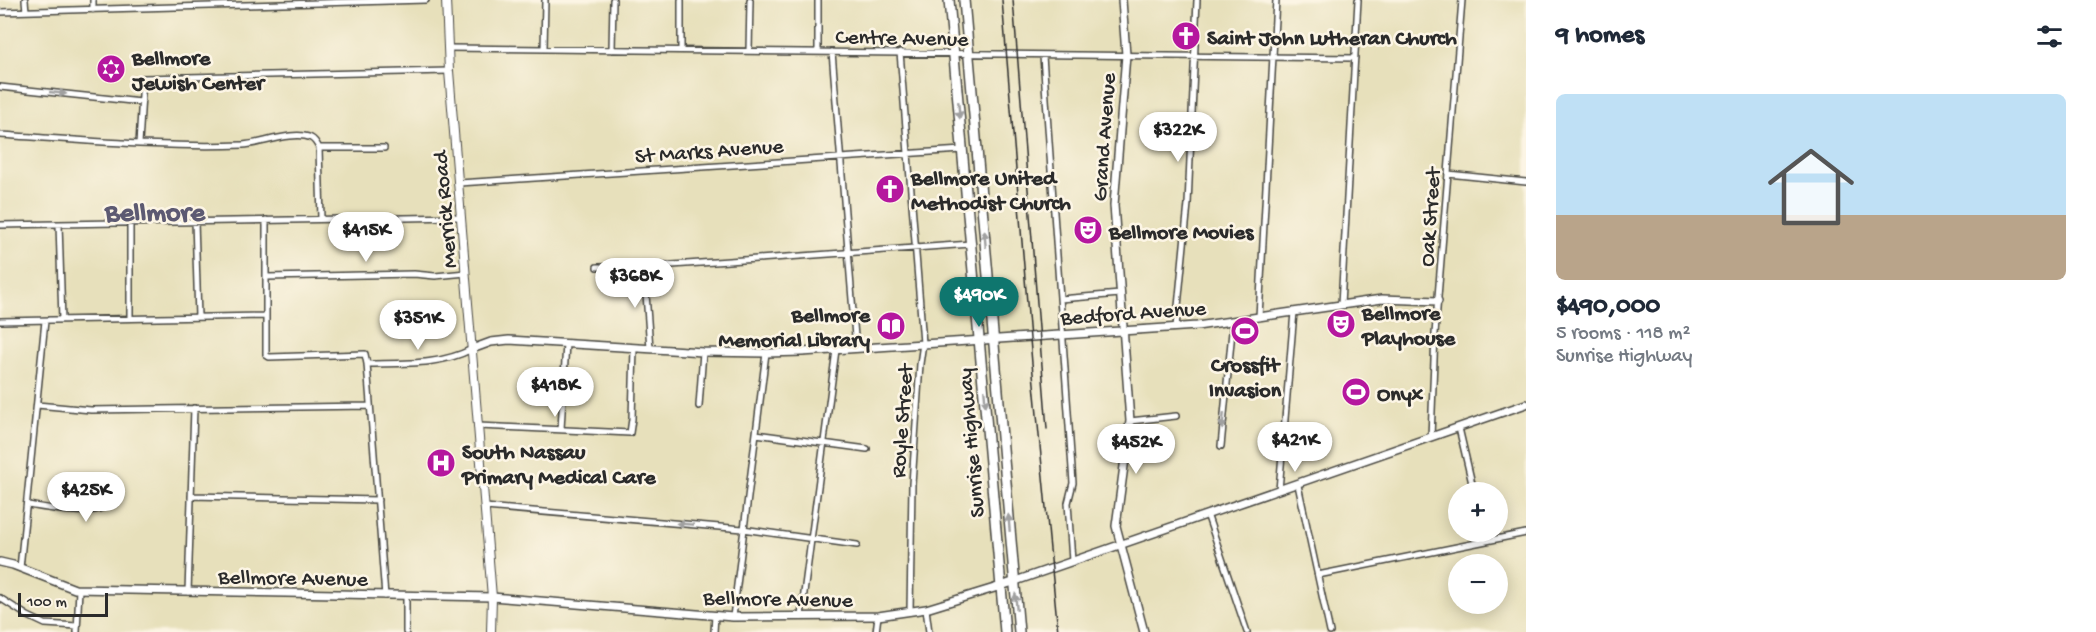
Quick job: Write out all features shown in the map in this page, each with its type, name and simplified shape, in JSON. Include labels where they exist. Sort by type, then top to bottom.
[{"type":"highway","name":"Sunrise Highway","points":[[949,0],[1005,632]]},
{"type":"highway","name":"Sunrise Highway","points":[[964,0],[1019,632]]},
{"type":"main road","name":"Merrick Road","points":[[446,0],[449,71],[492,597],[491,632]]},
{"type":"street","points":[[25,0],[26,11]]},
{"type":"street","points":[[93,0],[93,10]]},
{"type":"street","points":[[162,0],[162,8]]},
{"type":"street","points":[[0,12],[426,0]]},
{"type":"street","points":[[544,49],[545,0]]},
{"type":"street","points":[[612,50],[613,0]]},
{"type":"street","points":[[681,0],[681,50]]},
{"type":"street","points":[[749,51],[750,0]]},
{"type":"street","points":[[818,0],[818,52]]},
{"type":"street","name":"Grand Avenue","points":[[1122,0],[1126,55],[1114,205],[1130,421],[1116,526],[1144,632]]},
{"type":"street","points":[[1176,327],[1188,204],[1197,0]]},
{"type":"street","points":[[1258,317],[1276,0]]},
{"type":"street","points":[[1341,305],[1358,0]]},
{"type":"street","name":"Oak Street","points":[[1431,437],[1438,301],[1462,0]]},
{"type":"street","name":"Centre Avenue","points":[[448,48],[1355,58]]},
{"type":"street","points":[[832,52],[856,349]]},
{"type":"street","name":"Royle Street","points":[[900,52],[923,343],[912,484],[910,612]]},
{"type":"street","points":[[1043,56],[1073,483],[1068,503],[1072,561]]},
{"type":"street","points":[[139,144],[143,78],[449,71]]},
{"type":"street","points":[[0,87],[141,102]]},
{"type":"street","points":[[0,135],[139,144],[244,145],[279,137],[304,136],[313,139],[319,148],[321,219]]},
{"type":"street","points":[[319,148],[384,148]]},
{"type":"street","name":"St Marks Avenue","points":[[459,183],[962,150]]},
{"type":"street","points":[[1448,174],[1526,182]]},
{"type":"street","points":[[0,225],[461,217]]},
{"type":"street","points":[[266,220],[266,355],[269,357],[364,354],[367,364],[385,596]]},
{"type":"street","points":[[195,221],[198,317]]},
{"type":"street","points":[[130,222],[130,318]]},
{"type":"street","points":[[59,224],[62,320]]},
{"type":"street","points":[[597,267],[644,267],[971,244]]},
{"type":"street","points":[[644,267],[650,348]]},
{"type":"street","points":[[267,277],[414,274],[435,276],[466,273]]},
{"type":"street","points":[[1060,300],[1120,294]]},
{"type":"street","name":"Bedford Avenue","points":[[472,349],[491,342],[509,340],[702,352],[836,351],[923,343],[1176,327],[1382,299],[1438,301]]},
{"type":"street","points":[[1279,490],[1294,312]]},
{"type":"street","points":[[0,321],[266,316]]},
{"type":"street","points":[[20,568],[45,321]]},
{"type":"street","points":[[1221,446],[1233,321]]},
{"type":"street","points":[[561,429],[566,343]]},
{"type":"street","points":[[478,426],[630,433],[634,348]]},
{"type":"street","points":[[367,364],[432,362],[459,356],[472,349]]},
{"type":"street","points":[[801,616],[836,351]]},
{"type":"street","points":[[699,406],[702,352]]},
{"type":"street","points":[[733,617],[766,353]]},
{"type":"street","name":"Bellmore Avenue","points":[[0,562],[67,587],[79,589],[492,597],[733,617],[878,616],[926,609],[1014,582],[1526,404]]},
{"type":"street","points":[[37,405],[91,410],[370,406]]},
{"type":"street","points":[[188,592],[194,408]]},
{"type":"street","points":[[1130,421],[1176,416]]},
{"type":"street","points":[[1459,428],[1472,482]]},
{"type":"street","points":[[756,434],[867,449]]},
{"type":"street","points":[[1298,485],[1330,632]]},
{"type":"street","points":[[28,505],[88,512],[102,509],[113,501],[117,486]]},
{"type":"street","points":[[191,496],[378,500]]},
{"type":"street","points":[[485,507],[743,529],[857,544]]},
{"type":"street","points":[[1207,514],[1247,632]]},
{"type":"street","points":[[1508,537],[1526,533]]},
{"type":"street","points":[[1318,575],[1481,542]]},
{"type":"street","points":[[0,598],[45,624],[77,629],[79,589]]},
{"type":"street","points":[[406,596],[406,632]]},
{"type":"street","points":[[926,609],[929,632]]},
{"type":"street","points":[[714,632],[715,615]]},
{"type":"street","points":[[876,632],[878,616]]},
{"type":"railway","points":[[1002,0],[1032,363],[1058,632]]},
{"type":"railway","points":[[1013,0],[1047,429]]},
{"type":"place","name":"Saint John Lutheran Church","points":[[1186,36]]},
{"type":"place","name":"Bellmore Jewish Center","points":[[111,69]]},
{"type":"place","name":"Bellmore United Methodist Church","points":[[890,189]]},
{"type":"place","name":"Bellmore Movies","points":[[1088,230]]},
{"type":"place","name":"Bellmore Playhouse","points":[[1341,324]]},
{"type":"place","name":"Bellmore Memorial Library","points":[[891,326]]},
{"type":"place","name":"Crossfit Invasion","points":[[1245,331]]},
{"type":"place","name":"Onyx","points":[[1356,392]]},
{"type":"place","name":"South Nassau Primary Medical Care","points":[[441,463]]},
{"type":"district","name":"Bellmore","points":[[155,210]]}]
